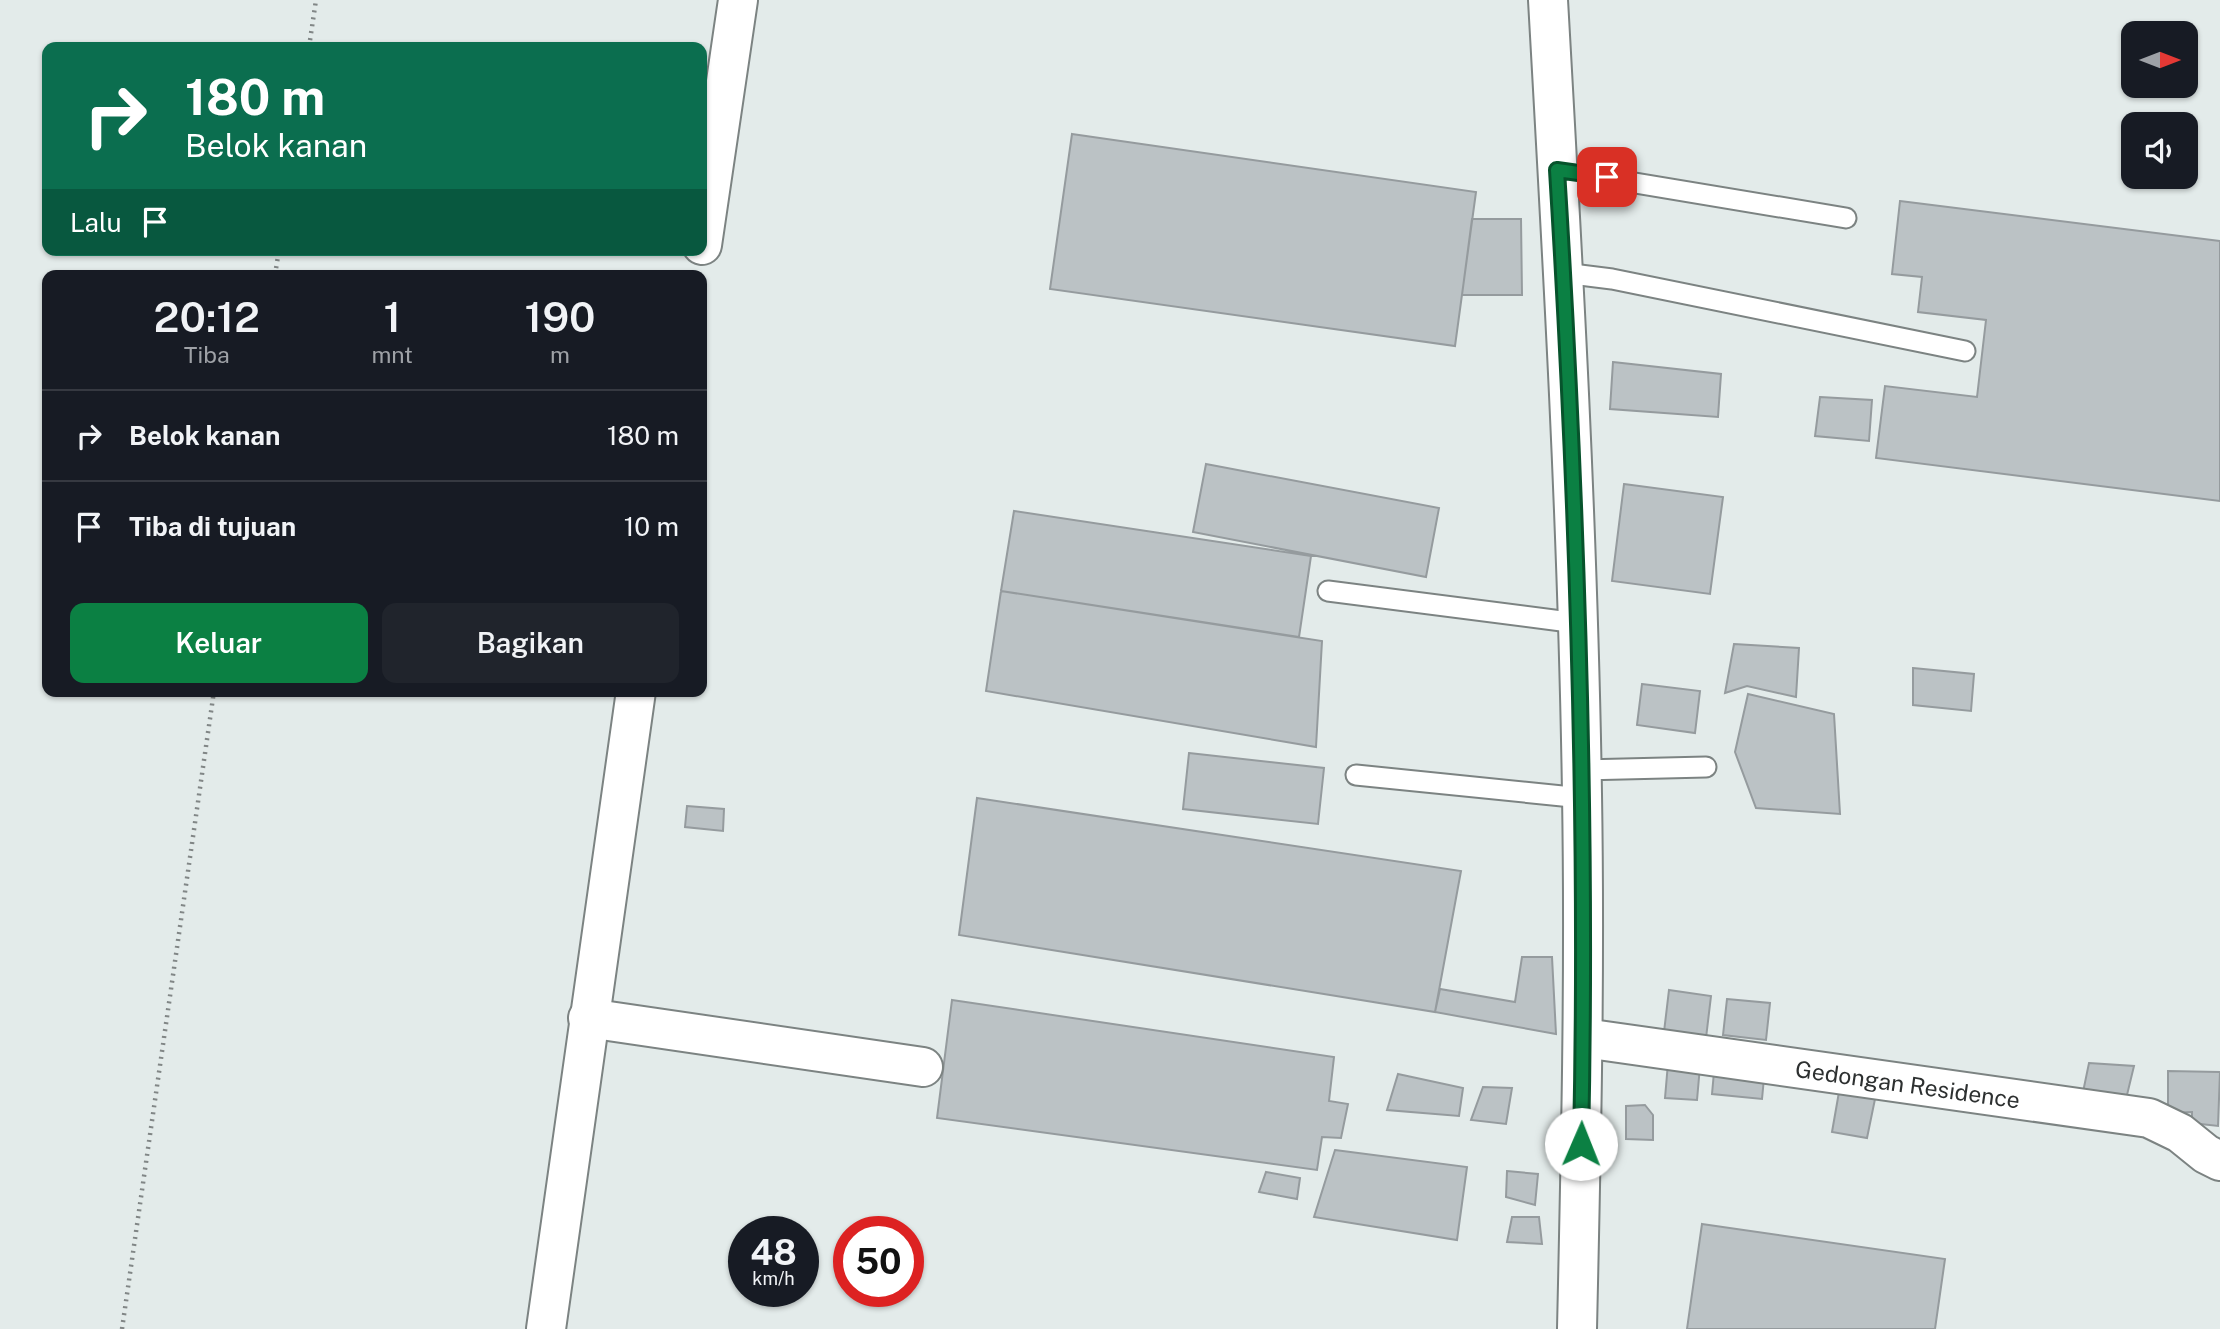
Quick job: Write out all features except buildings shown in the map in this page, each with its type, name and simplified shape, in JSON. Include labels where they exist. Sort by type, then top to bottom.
[{"type":"street","points":[[707,211],[738,0]]},
{"type":"street","points":[[1548,0],[1564,273],[1582,783],[1584,1038],[1577,1329]]},
{"type":"street","points":[[546,1329],[635,697]]},
{"type":"street","points":[[589,1018],[923,1067]]},
{"type":"street","name":"Gedongan Residence","points":[[1584,1038],[2149,1118],[2180,1133],[2206,1154],[2220,1161]]},
{"type":"lane","points":[[1557,170],[1846,218]]},
{"type":"lane","points":[[1564,273],[1612,279],[1965,351]]},
{"type":"lane","points":[[1328,591],[1577,623]]},
{"type":"lane","points":[[1356,775],[1582,783],[1706,767]]},
{"type":"path","points":[[310,42],[316,0]]},
{"type":"path","points":[[122,1329],[214,697]]},
{"type":"route","points":[[1581,1144],[1584,1038],[1582,769],[1564,273],[1557,170],[1607,177]]}]
